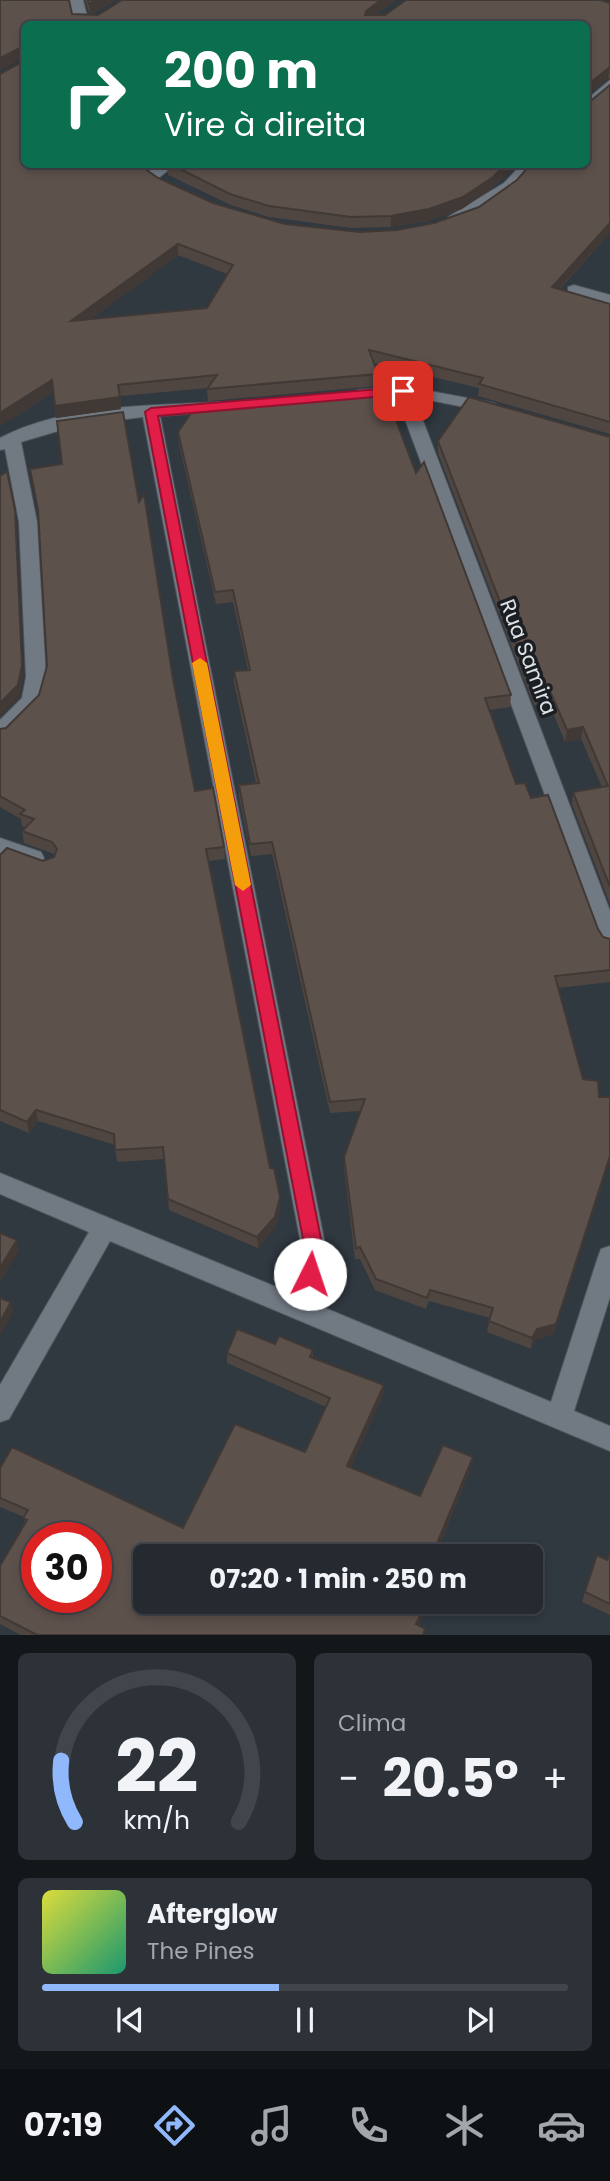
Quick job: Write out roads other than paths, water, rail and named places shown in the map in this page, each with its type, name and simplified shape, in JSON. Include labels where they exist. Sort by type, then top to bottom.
[{"type":"street","points":[[76,0],[81,21]]},
{"type":"street","points":[[590,105],[610,85]]},
{"type":"street","points":[[141,168],[151,177],[170,186]]},
{"type":"street","points":[[151,177],[163,168]]},
{"type":"street","points":[[437,225],[459,219],[475,210],[509,186],[527,168]]},
{"type":"street","points":[[574,290],[610,300]]},
{"type":"street","points":[[337,397],[403,391],[443,395],[516,415]]},
{"type":"street","name":"Rua Samira","points":[[403,391],[610,940]]},
{"type":"street","points":[[0,732],[32,700],[36,677],[28,522],[6,441],[71,421],[244,405]]},
{"type":"street","points":[[151,412],[313,1244],[310,1274],[299,1308]]},
{"type":"street","points":[[0,846],[45,862]]},
{"type":"street","points":[[0,1182],[610,1439]]},
{"type":"street","points":[[0,1410],[105,1227]]},
{"type":"street","points":[[559,1418],[610,1257]]}]
